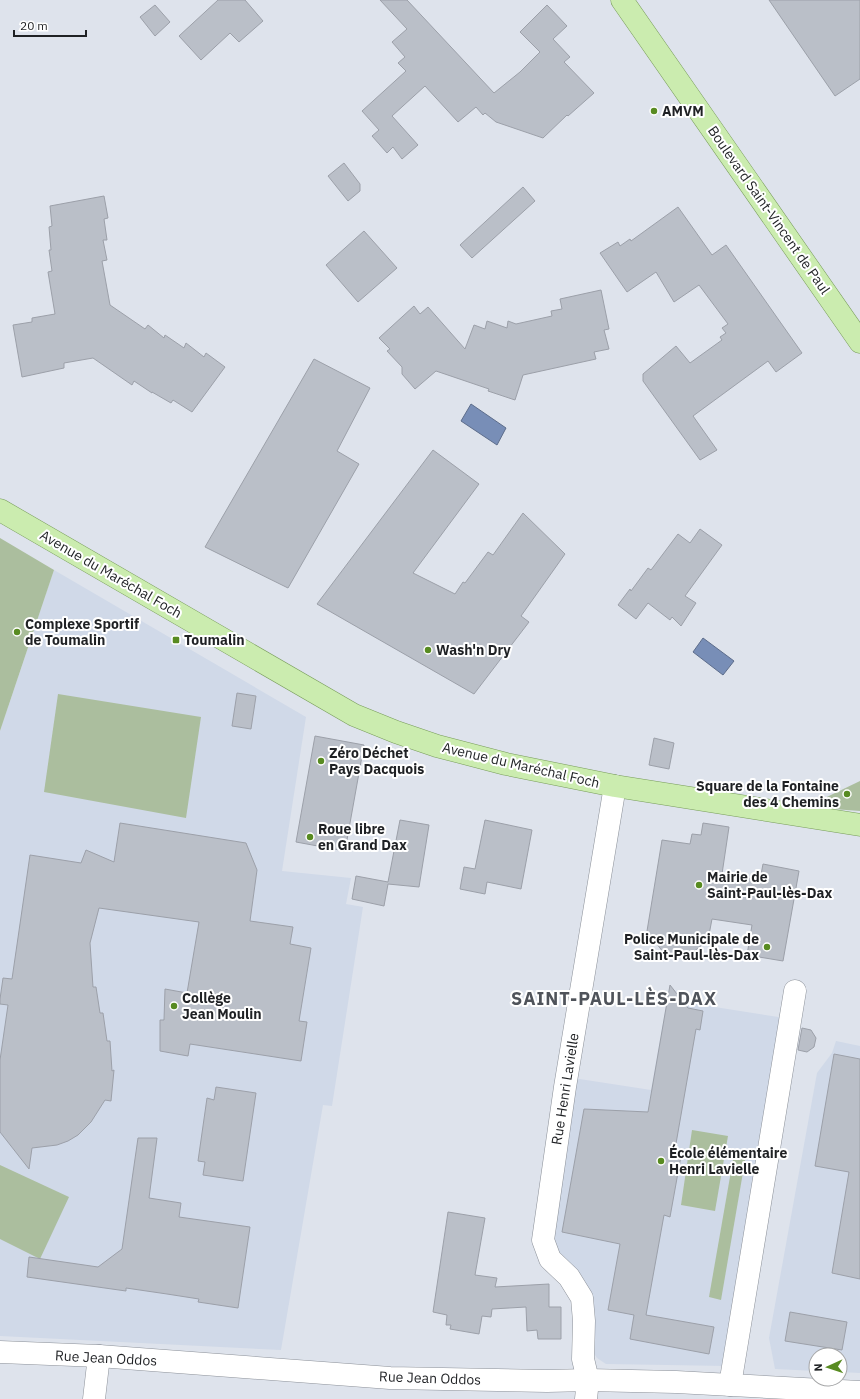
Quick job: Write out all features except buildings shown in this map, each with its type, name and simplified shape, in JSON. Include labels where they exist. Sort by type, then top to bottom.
[{"type":"main road","name":"Boulevard Saint-Vincent de Paul","points":[[622,0],[860,342]]},
{"type":"main road","name":"Avenue du Maréchal Foch","points":[[0,510],[354,715],[396,732],[437,746],[506,764],[615,786],[860,825]]},
{"type":"street","name":"Rue Henri Lavielle","points":[[587,1389],[583,1359],[584,1321],[582,1298],[569,1277],[550,1259],[543,1240],[565,1087],[615,786]]},
{"type":"street","points":[[730,1385],[795,992]]},
{"type":"street","name":"Rue Jean Oddos","points":[[0,1352],[99,1356],[390,1378],[547,1381],[587,1389],[730,1385],[860,1392]]},
{"type":"street","points":[[94,1399],[99,1356]]},
{"type":"shaded area","name":"Collège Jean Moulin","points":[[54,570],[306,717],[282,871],[351,878],[346,904],[363,907],[332,1106],[323,1105],[281,1350],[0,1336],[0,731]]},
{"type":"shaded area","name":"École élémentaire Henri Lavielle","points":[[668,994],[672,994],[683,1002],[785,1018],[727,1366],[606,1364],[597,1358],[593,1352],[574,1275],[550,1239],[573,1078],[651,1090]]},
{"type":"shaded area","points":[[836,1041],[860,1046],[860,1373],[848,1372],[848,1347],[808,1347],[808,1371],[775,1369],[769,1338],[817,1073],[832,1053]]},
{"type":"green space","name":"Complexe Sportif de Toumalin","points":[[0,538],[54,570],[0,731]]},
{"type":"green space","points":[[58,694],[201,717],[186,818],[44,792]]},
{"type":"green space","name":"Square de la Fontaine des 4 Chemins","points":[[860,781],[860,811],[806,807]]},
{"type":"green space","points":[[692,1130],[728,1136],[715,1211],[681,1205]]},
{"type":"green space","points":[[734,1154],[746,1155],[721,1300],[709,1297]]},
{"type":"green space","points":[[0,1165],[69,1197],[40,1259],[0,1239]]},
{"type":"water","points":[[471,404],[506,428],[497,445],[461,421]]},
{"type":"water","points":[[703,638],[734,661],[723,675],[693,652]]},
{"type":"place","name":"AMVM","points":[[654,111]]},
{"type":"place","name":"Complexe Sportif de Toumalin","points":[[17,632]]},
{"type":"place","name":"Toumalin","points":[[176,640]]},
{"type":"place","name":"Wash'n Dry","points":[[428,650]]},
{"type":"place","name":"Zéro Déchet Pays Dacquois","points":[[321,761]]},
{"type":"place","name":"Square de la Fontaine des 4 Chemins","points":[[847,794]]},
{"type":"place","name":"Roue libre en Grand Dax","points":[[310,837]]},
{"type":"place","name":"Mairie de Saint-Paul-lès-Dax","points":[[699,885]]},
{"type":"place","name":"Police Municipale de Saint-Paul-lès-Dax","points":[[767,947]]},
{"type":"place","name":"Collège Jean Moulin","points":[[174,1006]]},
{"type":"place","name":"École élémentaire Henri Lavielle","points":[[661,1161]]},
{"type":"district","name":"SAINT-PAUL-LÈS-DAX","points":[[614,998]]}]
